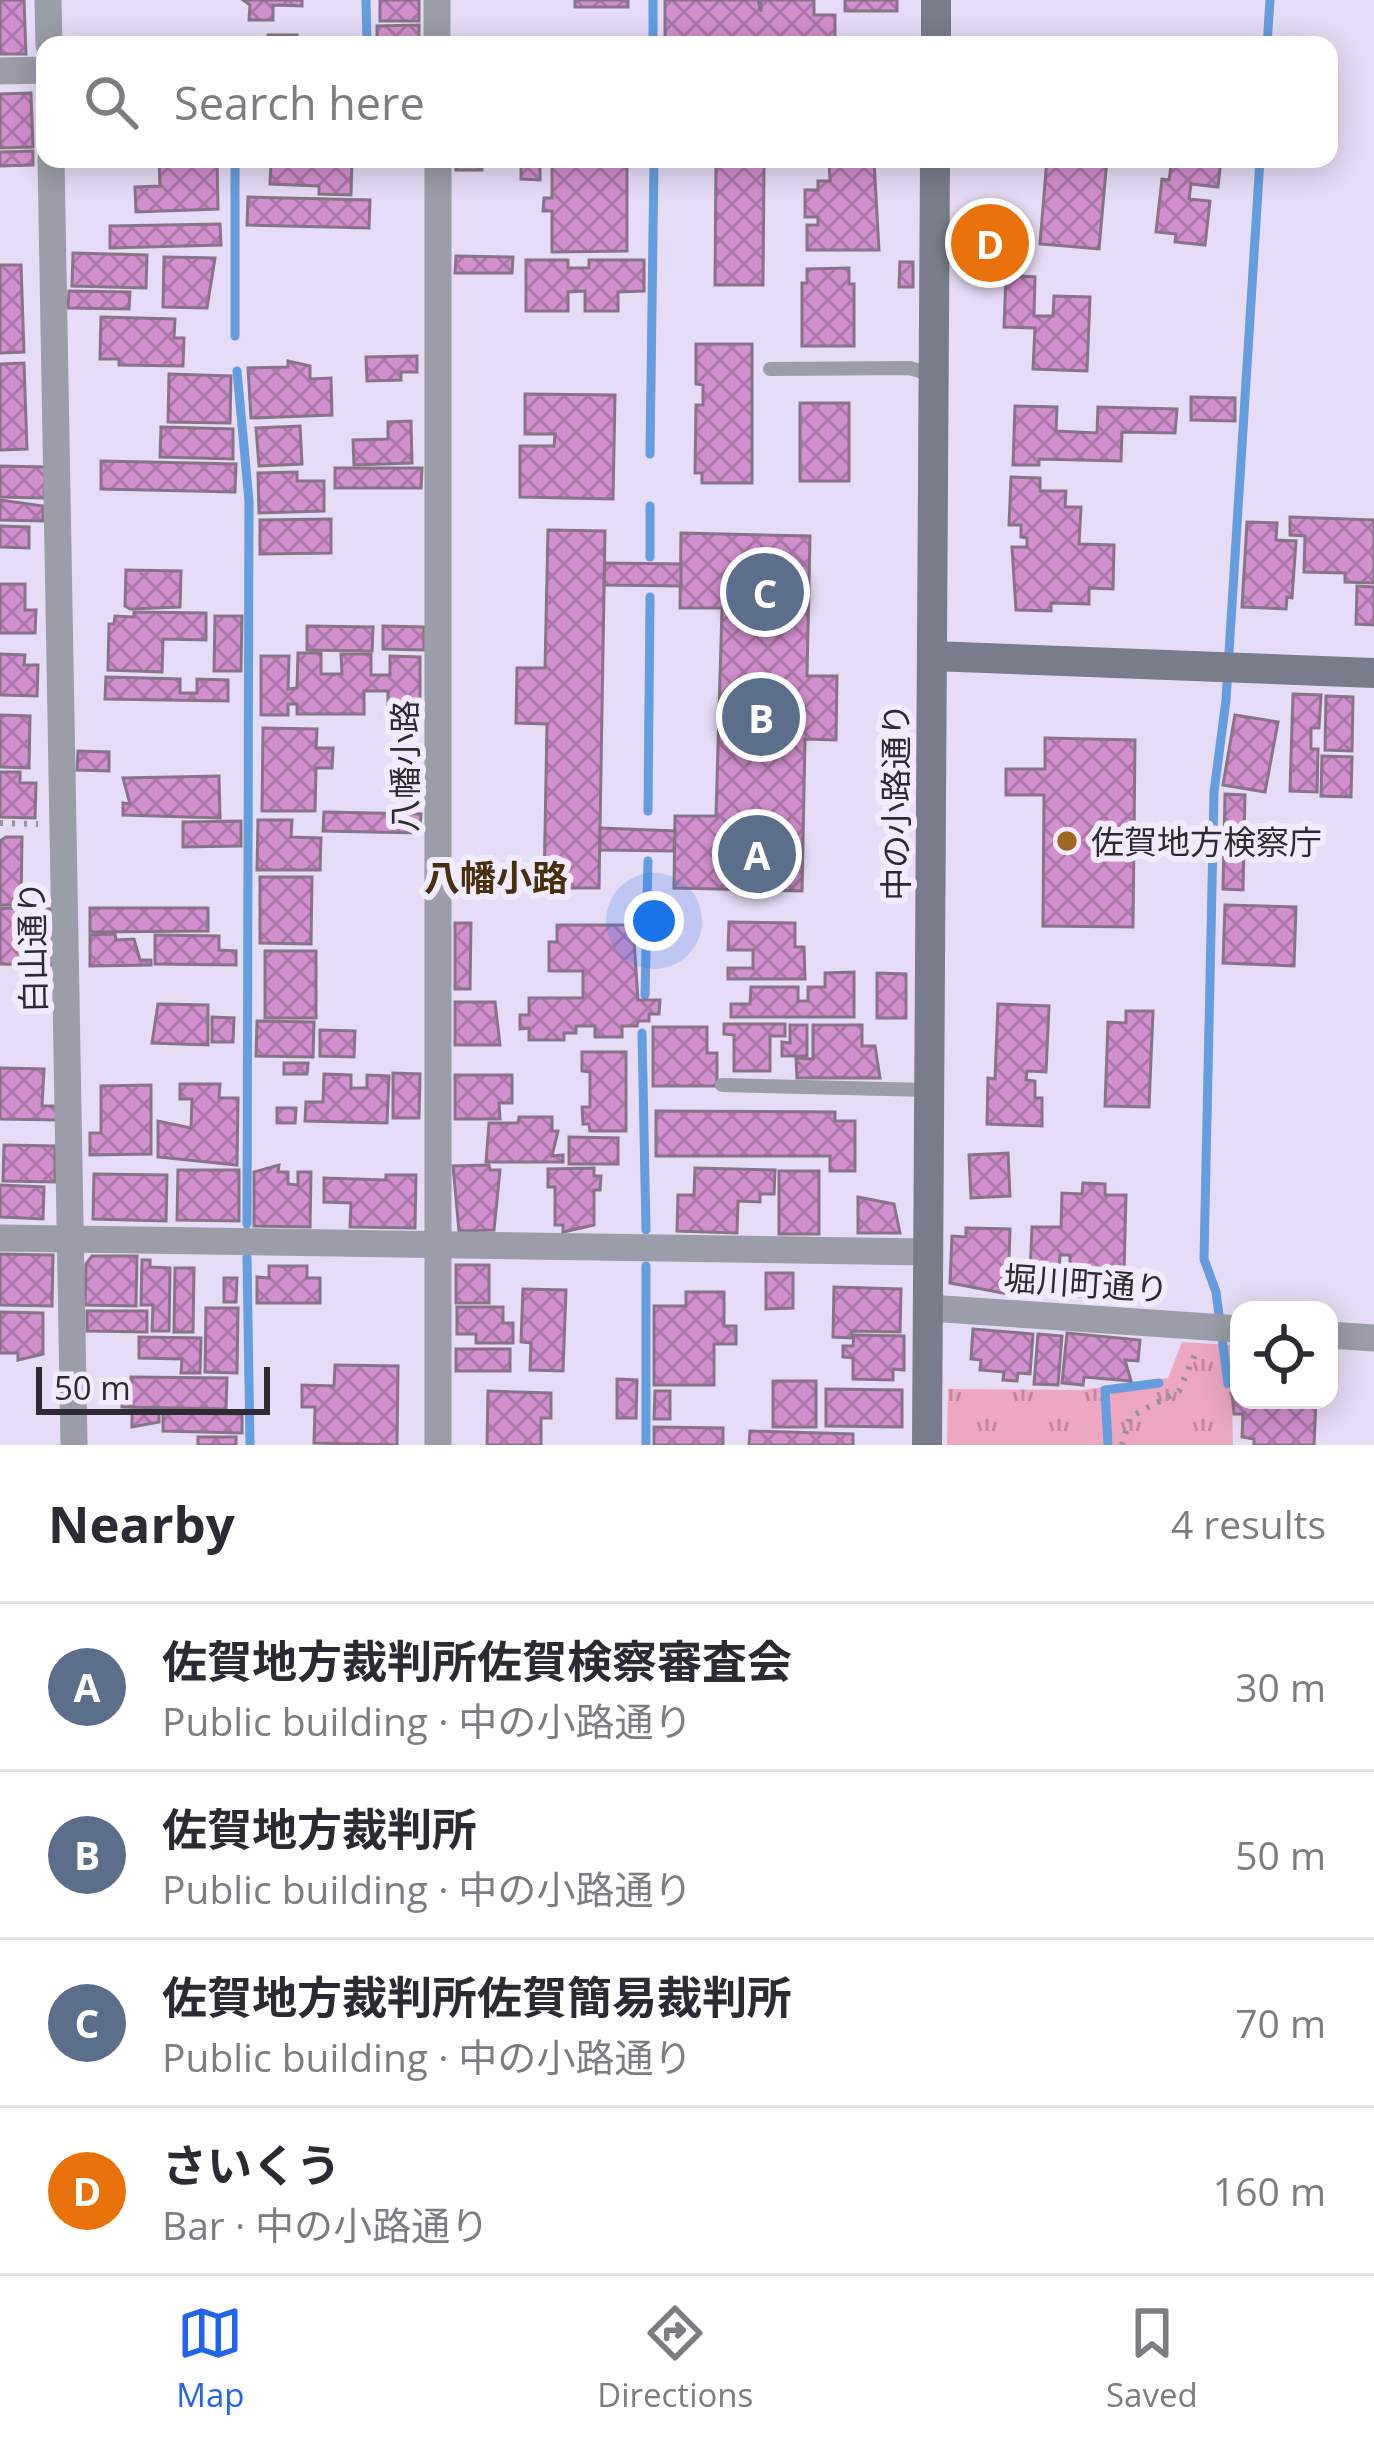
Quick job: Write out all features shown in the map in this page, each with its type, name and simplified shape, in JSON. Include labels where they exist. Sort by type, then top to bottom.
[{"type":"street","points":[[48,0],[49,36]]},
{"type":"street","points":[[437,0],[437,36]]},
{"type":"street","points":[[936,0],[936,36]]},
{"type":"street","points":[[0,71],[36,70]]},
{"type":"street","name":"白山通り","points":[[52,168],[74,1445]]},
{"type":"street","name":"八幡小路","points":[[438,168],[438,1445]]},
{"type":"street","name":"中の小路通り","points":[[927,1445],[935,168]]},
{"type":"street","points":[[932,656],[1374,673]]},
{"type":"street","points":[[0,1238],[928,1252]]},
{"type":"street","name":"堀川町通り","points":[[929,1308],[1223,1328]]},
{"type":"street","points":[[1338,1336],[1374,1338]]},
{"type":"lane","points":[[770,369],[910,368],[934,376]]},
{"type":"lane","points":[[722,1084],[929,1090]]},
{"type":"path","points":[[1122,1445],[1130,1418],[1179,1391],[1223,1328]]},
{"type":"green space","points":[[1182,1342],[1230,1345],[1233,1445],[947,1445],[948,1389],[1082,1390],[1168,1378]]},
{"type":"building","points":[[0,0],[24,0],[26,54],[0,54]]},
{"type":"building","points":[[243,0],[302,0],[302,6],[273,5],[273,20],[249,20],[250,5]]},
{"type":"building","points":[[380,0],[419,0],[419,21],[380,21]]},
{"type":"building","points":[[575,0],[628,0],[628,7],[575,7]]},
{"type":"building","points":[[665,0],[758,0],[761,12],[761,0],[814,0],[814,15],[835,15],[835,36],[665,36]]},
{"type":"building","points":[[845,0],[897,0],[897,11],[845,11]]},
{"type":"building","points":[[419,25],[419,36],[377,36],[377,26]]},
{"type":"building","points":[[31,93],[33,147],[0,148],[0,94]]},
{"type":"building","points":[[33,151],[33,165],[0,166],[0,152]]},
{"type":"building","points":[[159,168],[217,168],[218,209],[136,212],[135,187],[160,186]]},
{"type":"building","points":[[271,168],[352,168],[351,195],[319,194],[319,186],[270,184]]},
{"type":"building","points":[[521,168],[540,168],[540,180],[521,179]]},
{"type":"building","points":[[552,168],[627,168],[627,251],[552,252],[552,211],[543,211],[544,198],[552,198]]},
{"type":"building","points":[[716,168],[764,168],[763,285],[715,285]]},
{"type":"building","points":[[829,168],[874,168],[879,250],[807,250],[807,225],[818,225],[818,217],[805,217],[805,190],[818,190],[818,181],[830,181]]},
{"type":"building","points":[[1046,168],[1106,168],[1099,249],[1040,244]]},
{"type":"building","points":[[1171,168],[1220,168],[1218,187],[1191,184],[1189,199],[1210,201],[1205,245],[1175,242],[1176,234],[1156,232],[1162,179],[1169,180]]},
{"type":"building","points":[[248,197],[370,200],[369,228],[247,225]]},
{"type":"building","points":[[973,221],[1017,222],[1016,263],[963,262],[964,245],[971,246]]},
{"type":"building","points":[[220,224],[221,245],[110,248],[110,226]]},
{"type":"building","points":[[73,253],[147,255],[146,288],[72,286]]},
{"type":"building","points":[[456,256],[513,257],[512,273],[455,273]]},
{"type":"building","points":[[164,257],[215,258],[207,308],[163,307]]},
{"type":"building","points":[[526,260],[568,260],[568,268],[589,268],[589,260],[644,260],[644,291],[618,292],[618,311],[585,311],[585,291],[568,292],[568,311],[526,311]]},
{"type":"building","points":[[900,262],[913,262],[913,287],[899,287]]},
{"type":"building","points":[[0,265],[21,265],[24,352],[0,353]]},
{"type":"building","points":[[849,268],[849,284],[854,284],[854,346],[802,346],[802,283],[807,283],[807,269]]},
{"type":"building","points":[[1006,275],[1035,277],[1034,316],[1053,316],[1054,296],[1090,297],[1087,371],[1033,369],[1035,328],[1004,327]]},
{"type":"building","points":[[69,291],[130,292],[129,309],[68,308]]},
{"type":"building","points":[[101,317],[175,319],[174,338],[184,338],[183,366],[119,365],[119,359],[100,359]]},
{"type":"building","points":[[696,344],[752,344],[752,483],[702,483],[702,473],[695,473],[696,405],[703,405],[703,385],[696,384]]},
{"type":"building","points":[[417,356],[417,372],[401,372],[401,380],[367,381],[366,357]]},
{"type":"building","points":[[288,361],[310,366],[310,379],[331,378],[332,415],[251,418],[248,368],[288,367]]},
{"type":"building","points":[[24,363],[27,449],[0,450],[0,364]]},
{"type":"building","points":[[169,374],[231,376],[230,423],[168,422]]},
{"type":"building","points":[[525,394],[615,395],[613,499],[520,497],[520,446],[554,446],[555,434],[525,434]]},
{"type":"building","points":[[1191,397],[1235,398],[1235,421],[1191,420]]},
{"type":"building","points":[[800,403],[849,403],[849,481],[800,481]]},
{"type":"building","points":[[1015,406],[1057,407],[1056,431],[1097,433],[1098,407],[1177,409],[1175,433],[1122,432],[1121,461],[1039,459],[1039,465],[1013,465]]},
{"type":"building","points":[[411,421],[412,463],[354,465],[353,440],[388,439],[388,422]]},
{"type":"building","points":[[300,426],[302,464],[259,466],[256,428]]},
{"type":"building","points":[[161,427],[233,429],[233,459],[160,457]]},
{"type":"building","points":[[101,461],[236,464],[235,492],[101,489]]},
{"type":"building","points":[[0,466],[45,467],[44,498],[0,497]]},
{"type":"building","points":[[335,468],[422,468],[421,488],[335,488]]},
{"type":"building","points":[[297,472],[297,481],[324,481],[324,511],[259,513],[258,473]]},
{"type":"building","points":[[1011,477],[1040,478],[1040,491],[1066,491],[1065,507],[1081,507],[1079,544],[1114,545],[1113,589],[1089,588],[1089,604],[1051,603],[1051,611],[1016,610],[1012,547],[1027,547],[1027,538],[1021,537],[1021,525],[1009,525]]},
{"type":"building","points":[[0,500],[43,506],[43,521],[0,520]]},
{"type":"building","points":[[1290,517],[1374,520],[1374,583],[1345,582],[1345,573],[1304,572],[1305,536],[1290,535]]},
{"type":"building","points":[[331,519],[331,553],[260,554],[260,520]]},
{"type":"building","points":[[1247,522],[1277,523],[1276,540],[1296,541],[1292,598],[1287,597],[1286,609],[1242,607]]},
{"type":"building","points":[[0,526],[29,527],[29,548],[0,547]]},
{"type":"building","points":[[548,530],[605,531],[599,888],[544,888],[547,724],[516,723],[517,668],[545,668]]},
{"type":"building","points":[[681,533],[810,536],[807,676],[837,676],[836,740],[805,739],[802,891],[674,888],[675,816],[716,816],[722,608],[680,608]]},
{"type":"building","points":[[605,563],[681,564],[681,586],[604,585]]},
{"type":"building","points":[[126,570],[181,571],[180,607],[125,606]]},
{"type":"building","points":[[0,584],[25,584],[25,610],[36,610],[35,633],[0,633]]},
{"type":"building","points":[[1357,586],[1374,587],[1374,625],[1356,624]]},
{"type":"building","points":[[134,612],[206,613],[206,640],[163,639],[162,672],[108,670],[109,624],[114,624],[115,616],[134,617]]},
{"type":"building","points":[[215,616],[242,616],[241,671],[214,671]]},
{"type":"building","points":[[307,626],[373,627],[372,651],[307,650]]},
{"type":"building","points":[[383,626],[424,627],[424,650],[383,649]]},
{"type":"building","points":[[298,653],[321,653],[321,674],[342,674],[341,654],[371,654],[371,675],[390,675],[390,656],[420,657],[420,699],[409,699],[409,714],[388,714],[388,691],[364,691],[364,714],[297,714],[297,704],[288,704],[288,715],[261,715],[261,656],[289,656],[288,689],[297,688]]},
{"type":"building","points":[[0,654],[25,655],[24,665],[38,665],[37,696],[0,695]]},
{"type":"building","points":[[106,677],[180,679],[180,693],[197,693],[197,679],[228,680],[228,701],[105,699]]},
{"type":"building","points":[[1293,694],[1321,695],[1319,728],[1311,728],[1311,749],[1318,749],[1317,792],[1290,791]]},
{"type":"building","points":[[1326,696],[1353,697],[1352,751],[1325,750]]},
{"type":"building","points":[[0,715],[30,716],[29,768],[0,767]]},
{"type":"building","points":[[1235,715],[1278,722],[1265,792],[1223,785]]},
{"type":"building","points":[[263,728],[317,729],[316,748],[333,748],[332,768],[316,768],[315,811],[262,811]]},
{"type":"building","points":[[1045,738],[1135,740],[1133,927],[1043,926],[1044,795],[1006,795],[1006,769],[1045,769]]},
{"type":"building","points":[[78,751],[109,752],[109,771],[77,770]]},
{"type":"building","points":[[1322,756],[1352,757],[1351,797],[1321,796]]},
{"type":"building","points":[[0,772],[20,772],[20,783],[36,783],[35,818],[0,817]]},
{"type":"building","points":[[219,776],[220,818],[123,815],[123,803],[130,804],[123,778]]},
{"type":"building","points":[[1225,794],[1245,795],[1243,890],[1223,889]]},
{"type":"building","points":[[324,812],[421,814],[420,833],[323,831]]},
{"type":"building","points":[[258,820],[292,820],[291,837],[321,838],[320,870],[257,870]]},
{"type":"building","points":[[241,821],[241,846],[183,847],[183,822]]},
{"type":"building","points":[[600,828],[675,831],[674,851],[600,850]]},
{"type":"building","points":[[22,837],[21,905],[0,905],[0,841]]},
{"type":"building","points":[[260,877],[312,877],[311,944],[260,943]]},
{"type":"building","points":[[1225,905],[1296,907],[1294,966],[1223,963]]},
{"type":"building","points":[[0,908],[56,909],[55,965],[0,964]]},
{"type":"building","points":[[90,908],[208,908],[208,931],[90,932]]},
{"type":"building","points":[[729,922],[795,923],[795,947],[804,947],[805,979],[728,979],[728,968],[753,968],[753,950],[728,950]]},
{"type":"building","points":[[455,923],[471,923],[470,989],[455,989]]},
{"type":"building","points":[[557,925],[633,925],[638,1000],[660,1000],[659,1014],[649,1014],[649,1021],[638,1021],[637,1026],[622,1026],[622,1037],[595,1037],[595,1026],[576,1026],[576,1033],[564,1033],[564,1040],[529,1040],[529,1028],[520,1029],[520,1015],[529,1015],[529,998],[583,998],[583,971],[549,971],[549,942],[557,942]]},
{"type":"building","points":[[115,934],[116,940],[134,939],[140,960],[151,960],[151,965],[90,966],[90,935]]},
{"type":"building","points":[[155,935],[219,936],[219,950],[236,951],[236,965],[155,964]]},
{"type":"building","points":[[265,951],[316,951],[316,1018],[265,1018]]},
{"type":"building","points":[[854,972],[854,1017],[731,1017],[731,1004],[750,1004],[751,987],[798,987],[798,1001],[808,1001],[808,987],[825,987],[825,973]]},
{"type":"building","points":[[877,973],[906,974],[906,1018],[877,1018]]},
{"type":"building","points":[[455,1002],[495,1002],[500,1045],[455,1045]]},
{"type":"building","points":[[158,1004],[208,1005],[208,1045],[152,1043]]},
{"type":"building","points":[[998,1004],[1049,1006],[1046,1072],[1027,1071],[1026,1080],[1035,1081],[1035,1098],[1042,1098],[1042,1126],[987,1124],[988,1078],[995,1079]]},
{"type":"building","points":[[1126,1011],[1153,1011],[1149,1107],[1105,1106],[1108,1022],[1126,1023]]},
{"type":"building","points":[[212,1017],[234,1018],[233,1042],[212,1042]]},
{"type":"building","points":[[257,1021],[314,1022],[313,1057],[256,1056]]},
{"type":"building","points":[[724,1024],[785,1024],[785,1036],[770,1036],[770,1071],[734,1071],[734,1035],[724,1034]]},
{"type":"building","points":[[790,1025],[807,1025],[807,1056],[782,1056],[782,1042],[790,1043]]},
{"type":"building","points":[[813,1025],[862,1025],[862,1046],[875,1046],[880,1078],[797,1078],[796,1058],[813,1059]]},
{"type":"building","points":[[653,1027],[707,1027],[707,1053],[717,1053],[717,1086],[653,1086]]},
{"type":"building","points":[[320,1030],[355,1031],[354,1057],[320,1056]]},
{"type":"building","points":[[582,1052],[626,1052],[626,1131],[590,1131],[589,1124],[583,1124],[582,1107],[590,1107],[590,1072],[582,1071]]},
{"type":"building","points":[[284,1063],[308,1063],[307,1074],[284,1074]]},
{"type":"building","points":[[0,1068],[44,1069],[42,1106],[57,1106],[57,1120],[0,1119]]},
{"type":"building","points":[[393,1073],[420,1074],[419,1118],[393,1118]]},
{"type":"building","points":[[324,1074],[351,1075],[351,1088],[367,1088],[367,1075],[389,1076],[387,1123],[305,1121],[306,1102],[323,1102]]},
{"type":"building","points":[[455,1075],[512,1075],[512,1103],[499,1103],[500,1119],[455,1119]]},
{"type":"building","points":[[180,1084],[220,1084],[219,1098],[238,1098],[237,1165],[158,1157],[158,1121],[191,1128],[192,1099],[180,1099]]},
{"type":"building","points":[[151,1085],[151,1154],[90,1155],[90,1133],[101,1133],[101,1086]]},
{"type":"building","points":[[277,1108],[296,1108],[295,1123],[277,1123]]},
{"type":"building","points":[[656,1111],[835,1112],[835,1121],[855,1121],[855,1171],[830,1171],[830,1156],[656,1156]]},
{"type":"building","points":[[519,1117],[552,1117],[552,1131],[558,1131],[552,1156],[563,1155],[563,1162],[486,1162],[489,1123],[518,1123]]},
{"type":"building","points":[[569,1137],[618,1138],[618,1164],[569,1164]]},
{"type":"building","points":[[4,1145],[55,1146],[55,1182],[3,1181]]},
{"type":"building","points":[[1008,1153],[1010,1196],[971,1198],[969,1155]]},
{"type":"building","points":[[279,1165],[278,1172],[288,1172],[288,1184],[298,1185],[298,1172],[311,1172],[310,1227],[254,1226],[254,1172]]},
{"type":"building","points":[[489,1165],[490,1170],[500,1170],[494,1230],[459,1231],[453,1166]]},
{"type":"building","points":[[594,1168],[594,1176],[601,1176],[600,1190],[594,1190],[594,1225],[563,1232],[563,1225],[555,1225],[555,1187],[548,1187],[548,1169]]},
{"type":"building","points":[[695,1168],[775,1170],[774,1194],[760,1194],[760,1202],[738,1201],[737,1233],[677,1231],[678,1195],[694,1195]]},
{"type":"building","points":[[178,1170],[239,1170],[239,1221],[177,1220]]},
{"type":"building","points":[[779,1171],[819,1171],[819,1234],[779,1234]]},
{"type":"building","points":[[94,1174],[167,1175],[166,1221],[93,1219]]},
{"type":"building","points":[[386,1175],[416,1175],[415,1228],[350,1227],[351,1203],[324,1202],[324,1178],[386,1180]]},
{"type":"building","points":[[1083,1183],[1105,1184],[1105,1195],[1126,1195],[1124,1272],[1098,1272],[1097,1297],[1069,1296],[1070,1255],[1060,1255],[1059,1275],[1030,1274],[1032,1227],[1061,1227],[1062,1193],[1082,1194]]},
{"type":"building","points":[[0,1185],[44,1187],[43,1219],[0,1217]]},
{"type":"building","points":[[858,1197],[894,1204],[900,1233],[858,1233]]},
{"type":"building","points":[[966,1228],[1010,1229],[1008,1294],[950,1283],[952,1236],[966,1237]]},
{"type":"building","points":[[0,1254],[53,1255],[52,1306],[0,1305]]},
{"type":"building","points":[[92,1256],[137,1256],[136,1306],[85,1305],[86,1264]]},
{"type":"building","points":[[142,1260],[150,1260],[150,1267],[170,1268],[169,1331],[152,1331],[153,1305],[141,1305]]},
{"type":"building","points":[[456,1265],[489,1265],[489,1303],[456,1303]]},
{"type":"building","points":[[269,1266],[307,1266],[307,1278],[320,1278],[320,1303],[257,1303],[257,1277],[269,1278]]},
{"type":"building","points":[[175,1268],[194,1268],[193,1332],[174,1332]]},
{"type":"building","points":[[766,1273],[793,1273],[793,1308],[766,1309]]},
{"type":"building","points":[[224,1278],[237,1278],[236,1302],[224,1302]]},
{"type":"building","points":[[834,1287],[901,1289],[900,1332],[852,1331],[852,1338],[833,1337]]},
{"type":"building","points":[[523,1289],[566,1290],[563,1371],[530,1370],[531,1343],[521,1342]]},
{"type":"building","points":[[686,1292],[724,1292],[724,1326],[736,1326],[736,1344],[714,1344],[714,1385],[654,1385],[654,1306],[686,1306]]},
{"type":"building","points":[[457,1307],[503,1307],[503,1323],[513,1323],[513,1343],[476,1343],[476,1334],[457,1334]]},
{"type":"building","points":[[206,1308],[238,1308],[237,1373],[205,1372]]},
{"type":"building","points":[[87,1311],[147,1311],[147,1332],[87,1331]]},
{"type":"building","points":[[0,1312],[43,1313],[43,1354],[18,1360],[18,1353],[0,1353]]},
{"type":"building","points":[[973,1329],[1033,1334],[1030,1374],[1018,1373],[1017,1381],[1003,1380],[1004,1372],[980,1370],[981,1360],[971,1359]]},
{"type":"building","points":[[1067,1333],[1140,1340],[1138,1361],[1125,1360],[1131,1381],[1084,1377],[1083,1385],[1062,1383]]},
{"type":"building","points":[[1038,1334],[1062,1336],[1058,1385],[1034,1384]]},
{"type":"building","points":[[854,1335],[904,1336],[904,1370],[893,1369],[893,1380],[853,1379],[853,1358],[843,1357],[843,1346],[853,1346]]},
{"type":"building","points":[[139,1337],[201,1338],[200,1373],[181,1373],[182,1359],[139,1358]]},
{"type":"building","points":[[456,1349],[510,1349],[510,1371],[456,1371]]},
{"type":"building","points":[[335,1365],[398,1366],[397,1445],[314,1443],[315,1407],[302,1407],[302,1385],[334,1386]]},
{"type":"building","points":[[131,1377],[227,1378],[226,1409],[122,1407],[122,1395],[131,1395]]},
{"type":"building","points":[[617,1379],[637,1380],[636,1418],[617,1418]]},
{"type":"building","points":[[773,1381],[816,1381],[816,1427],[773,1427]]},
{"type":"building","points":[[826,1389],[902,1390],[902,1427],[826,1426]]},
{"type":"building","points":[[488,1391],[551,1393],[551,1418],[541,1418],[541,1445],[487,1445]]},
{"type":"building","points":[[655,1391],[670,1391],[670,1419],[654,1419]]},
{"type":"building","points":[[1234,1409],[1316,1409],[1314,1445],[1254,1445],[1254,1439],[1242,1437],[1243,1414],[1234,1414]]},
{"type":"building","points":[[132,1410],[159,1411],[159,1422],[132,1427]]},
{"type":"building","points":[[163,1413],[242,1414],[242,1433],[163,1431]]},
{"type":"building","points":[[654,1427],[723,1428],[723,1445],[654,1445]]},
{"type":"building","points":[[750,1431],[853,1434],[853,1445],[749,1445]]},
{"type":"building","points":[[198,1437],[236,1437],[236,1445],[198,1445]]},
{"type":"waterway","points":[[366,0],[367,36]]},
{"type":"waterway","points":[[653,0],[653,36]]},
{"type":"waterway","points":[[1268,36],[1270,0]]},
{"type":"waterway","points":[[235,168],[235,336]]},
{"type":"waterway","points":[[650,454],[654,168]]},
{"type":"waterway","points":[[1228,1384],[1216,1292],[1204,1259],[1214,792],[1226,700],[1259,168]]},
{"type":"waterway","points":[[237,371],[249,501],[247,1224]]},
{"type":"waterway","points":[[650,506],[650,557]]},
{"type":"waterway","points":[[648,811],[650,597]]},
{"type":"waterway","points":[[645,995],[648,861]]},
{"type":"waterway","points":[[642,1033],[646,1230]]},
{"type":"waterway","points":[[247,1258],[250,1445]]},
{"type":"waterway","points":[[646,1266],[646,1445]]},
{"type":"waterway","points":[[1108,1445],[1105,1390],[1159,1383]]},
{"type":"place","name":"さいくう","points":[[990,243]]},
{"type":"place","name":"佐賀地方裁判所佐賀簡易裁判所","points":[[765,592]]},
{"type":"place","name":"佐賀地方裁判所","points":[[761,717]]},
{"type":"place","name":"佐賀地方検察庁","points":[[1067,841]]},
{"type":"place","name":"佐賀地方裁判所佐賀検察審査会","points":[[757,854]]},
{"type":"district","name":"八幡小路","points":[[496,877]]}]
